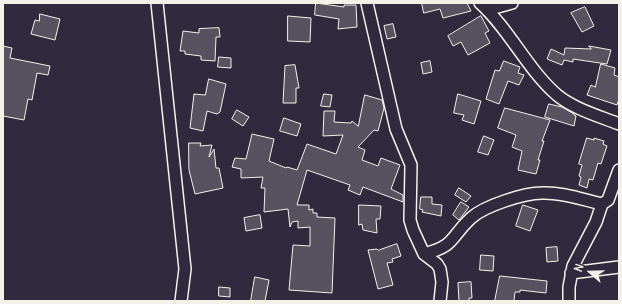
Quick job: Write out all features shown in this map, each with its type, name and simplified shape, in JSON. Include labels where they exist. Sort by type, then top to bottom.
[{"type":"street","points":[[157,3],[184,269],[181,301]]},
{"type":"street","points":[[367,3],[396,129],[411,165],[410,220],[424,254],[437,264],[440,269],[442,282],[440,301]]},
{"type":"street","points":[[484,6],[512,3]]},
{"type":"street","points":[[484,6],[545,83],[558,96],[579,108],[619,124]]},
{"type":"street","points":[[569,301],[571,273],[575,260],[596,222],[602,204],[608,200],[619,170]]},
{"type":"street","points":[[424,254],[441,250],[455,238],[471,218],[501,202],[544,193],[602,204]]},
{"type":"street","points":[[571,273],[619,267]]},
{"type":"building","points":[[316,3],[344,7],[344,5],[356,5],[357,27],[338,29],[339,19],[315,15]]},
{"type":"building","points":[[422,3],[467,3],[471,11],[443,18],[440,9],[424,13]]},
{"type":"building","points":[[585,7],[594,26],[582,32],[571,13]]},
{"type":"building","points":[[40,14],[60,19],[55,40],[31,34],[35,20],[39,21]]},
{"type":"building","points":[[288,16],[311,18],[310,42],[288,41]]},
{"type":"building","points":[[481,16],[489,31],[485,33],[490,43],[468,55],[461,42],[453,46],[448,36]]},
{"type":"building","points":[[393,24],[396,37],[387,39],[384,26]]},
{"type":"building","points":[[219,28],[220,37],[216,37],[215,61],[201,60],[201,56],[185,54],[185,51],[180,51],[183,31],[199,33],[199,29]]},
{"type":"building","points":[[3,46],[12,48],[10,58],[50,66],[48,75],[37,73],[32,100],[28,99],[24,120],[3,116]]},
{"type":"building","points":[[589,46],[611,50],[607,64],[573,59],[573,62],[564,60],[562,65],[547,59],[551,49],[564,55],[565,48],[591,49]]},
{"type":"building","points":[[219,57],[231,58],[231,68],[218,67]]},
{"type":"building","points":[[430,61],[432,72],[423,74],[421,63]]},
{"type":"building","points":[[504,61],[520,67],[518,73],[524,75],[519,85],[508,81],[499,104],[486,99],[495,70],[499,71]]},
{"type":"building","points":[[601,64],[615,68],[614,75],[619,77],[619,99],[617,105],[587,95],[591,85],[595,87]]},
{"type":"building","points":[[295,65],[299,88],[296,88],[296,103],[283,103],[285,66]]},
{"type":"building","points":[[209,79],[226,84],[220,112],[217,114],[207,111],[203,131],[190,128],[194,94],[205,95]]},
{"type":"building","points":[[324,94],[332,95],[330,107],[321,106]]},
{"type":"building","points":[[458,94],[481,101],[474,124],[462,120],[464,115],[454,113]]},
{"type":"building","points":[[365,95],[382,100],[384,108],[378,131],[374,130],[358,147],[365,150],[362,160],[378,166],[381,158],[400,165],[391,189],[403,195],[403,202],[363,187],[360,195],[348,190],[350,185],[307,170],[297,205],[309,205],[309,210],[313,209],[313,213],[317,213],[317,217],[335,218],[332,293],[289,290],[293,245],[310,246],[310,227],[298,228],[298,221],[292,222],[290,227],[288,209],[264,212],[265,188],[261,188],[263,177],[241,178],[241,169],[232,167],[235,158],[246,159],[252,134],[274,139],[269,161],[286,168],[297,170],[307,144],[336,154],[343,135],[323,136],[324,111],[335,111],[334,122],[351,123],[352,121],[358,126]]},
{"type":"building","points":[[549,104],[562,107],[574,114],[576,116],[574,126],[545,117]]},
{"type":"building","points":[[505,108],[550,120],[542,141],[544,141],[538,160],[540,160],[536,174],[518,170],[522,151],[512,147],[516,135],[498,128]]},
{"type":"building","points":[[237,110],[249,117],[243,126],[232,119]]},
{"type":"building","points":[[284,118],[301,124],[297,136],[280,131]]},
{"type":"building","points":[[484,136],[494,140],[488,155],[478,152]]},
{"type":"building","points":[[587,138],[594,140],[594,138],[604,141],[603,144],[607,146],[601,164],[598,163],[593,180],[589,179],[587,188],[579,185],[581,177],[579,176],[582,165],[579,164]]},
{"type":"building","points":[[189,143],[201,143],[200,146],[212,145],[209,157],[214,149],[216,168],[219,168],[223,188],[195,194],[189,170]]},
{"type":"building","points":[[459,188],[471,196],[466,202],[455,195]]},
{"type":"building","points":[[421,197],[432,197],[432,204],[442,205],[441,216],[422,212],[423,210],[420,209]]},
{"type":"building","points":[[461,202],[469,207],[459,220],[453,215]]},
{"type":"building","points":[[359,205],[381,206],[380,219],[376,219],[377,233],[363,230],[362,224],[359,225]]},
{"type":"building","points":[[523,205],[538,210],[530,231],[516,226]]},
{"type":"building","points":[[260,215],[262,228],[246,231],[244,218]]},
{"type":"building","points":[[397,244],[401,256],[392,259],[393,262],[387,263],[393,285],[378,289],[368,250],[378,250]]},
{"type":"building","points":[[557,247],[558,261],[547,262],[546,248]]},
{"type":"building","points":[[481,255],[494,256],[493,271],[480,270]]},
{"type":"building","points":[[500,276],[547,281],[546,293],[520,290],[520,292],[515,292],[514,301],[495,301]]},
{"type":"building","points":[[255,277],[269,280],[265,301],[251,301]]},
{"type":"building","points":[[471,282],[472,298],[469,298],[469,301],[459,301],[458,283]]},
{"type":"building","points":[[219,287],[230,288],[230,297],[219,296]]}]
